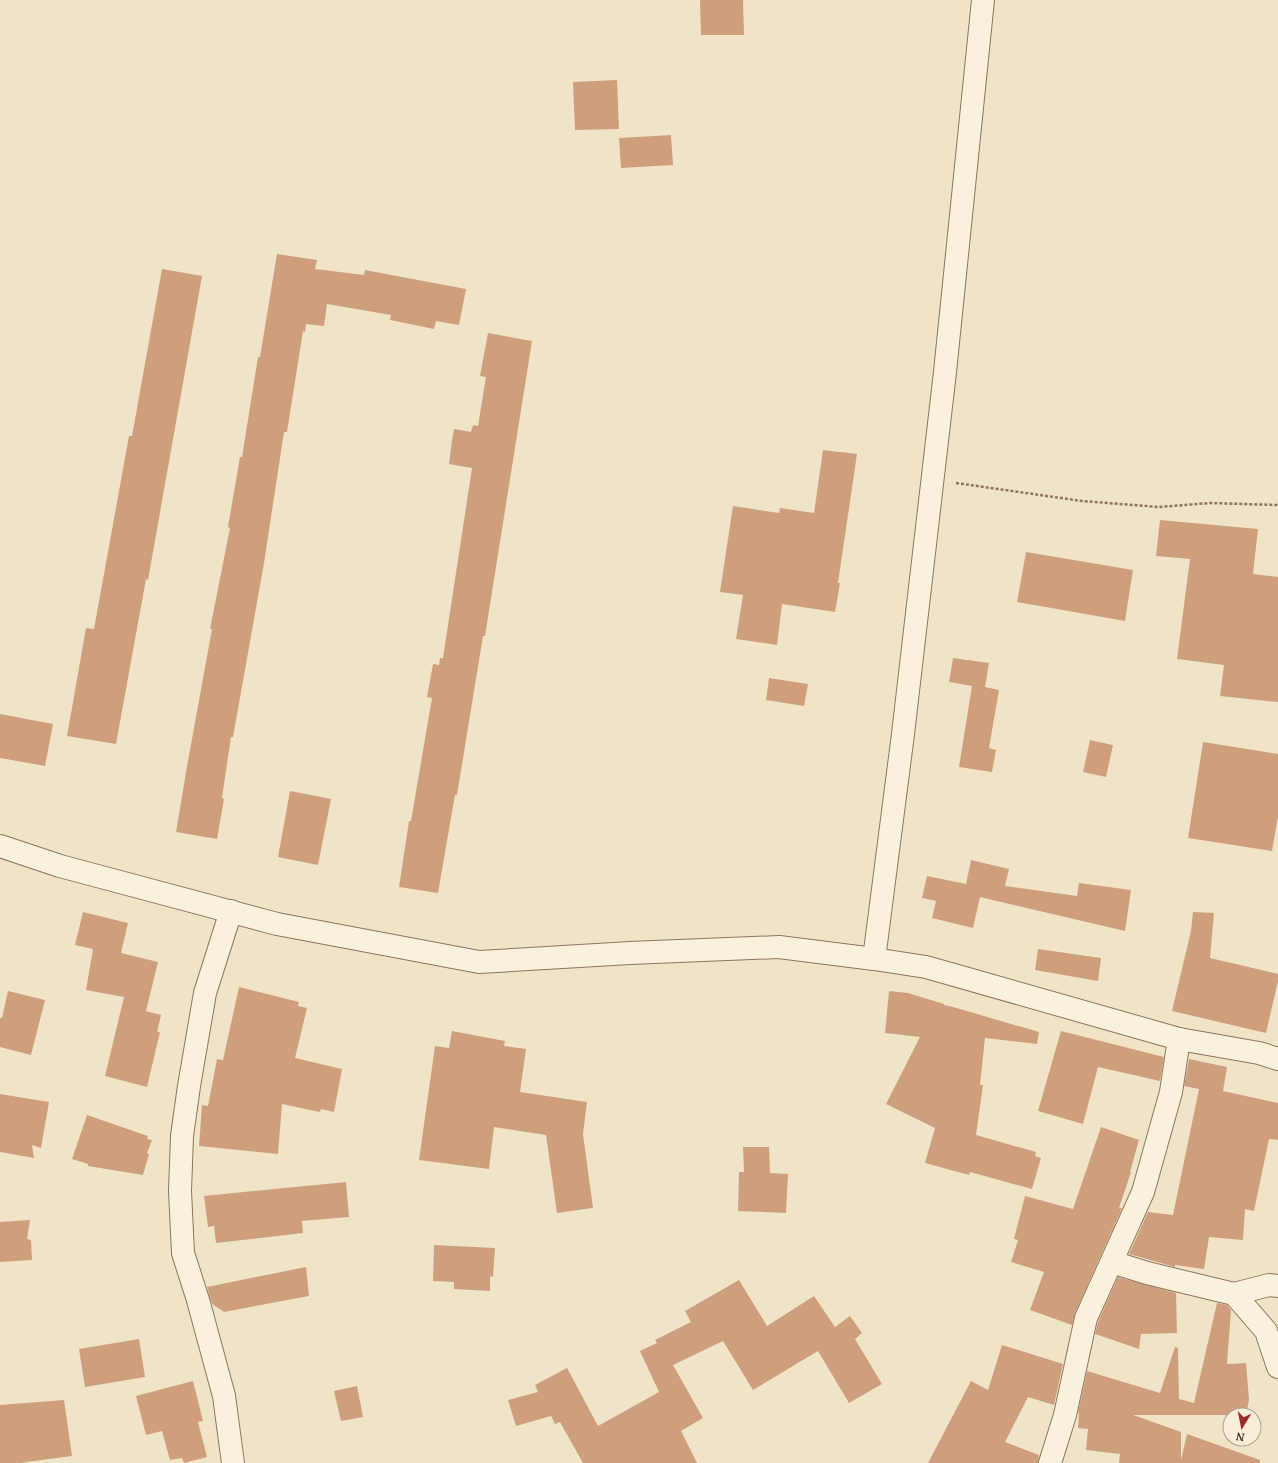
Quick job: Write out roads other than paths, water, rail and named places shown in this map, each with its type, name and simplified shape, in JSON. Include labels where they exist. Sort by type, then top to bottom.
[{"type":"street","points":[[874,959],[903,734],[945,372],[983,0]]},
{"type":"street","points":[[0,846],[60,866],[278,924],[479,962],[630,953],[779,947],[926,967],[1179,1039],[1259,1052],[1278,1058]]},
{"type":"street","points":[[231,911],[205,993],[188,1086],[183,1129],[180,1191],[183,1252],[198,1300],[224,1396],[233,1463]]},
{"type":"street","points":[[1050,1463],[1065,1415],[1086,1318],[1143,1192],[1171,1092],[1179,1039]]},
{"type":"street","points":[[1112,1262],[1147,1273],[1234,1294],[1269,1285],[1278,1286]]},
{"type":"street","points":[[1234,1294],[1266,1331],[1278,1368]]}]
